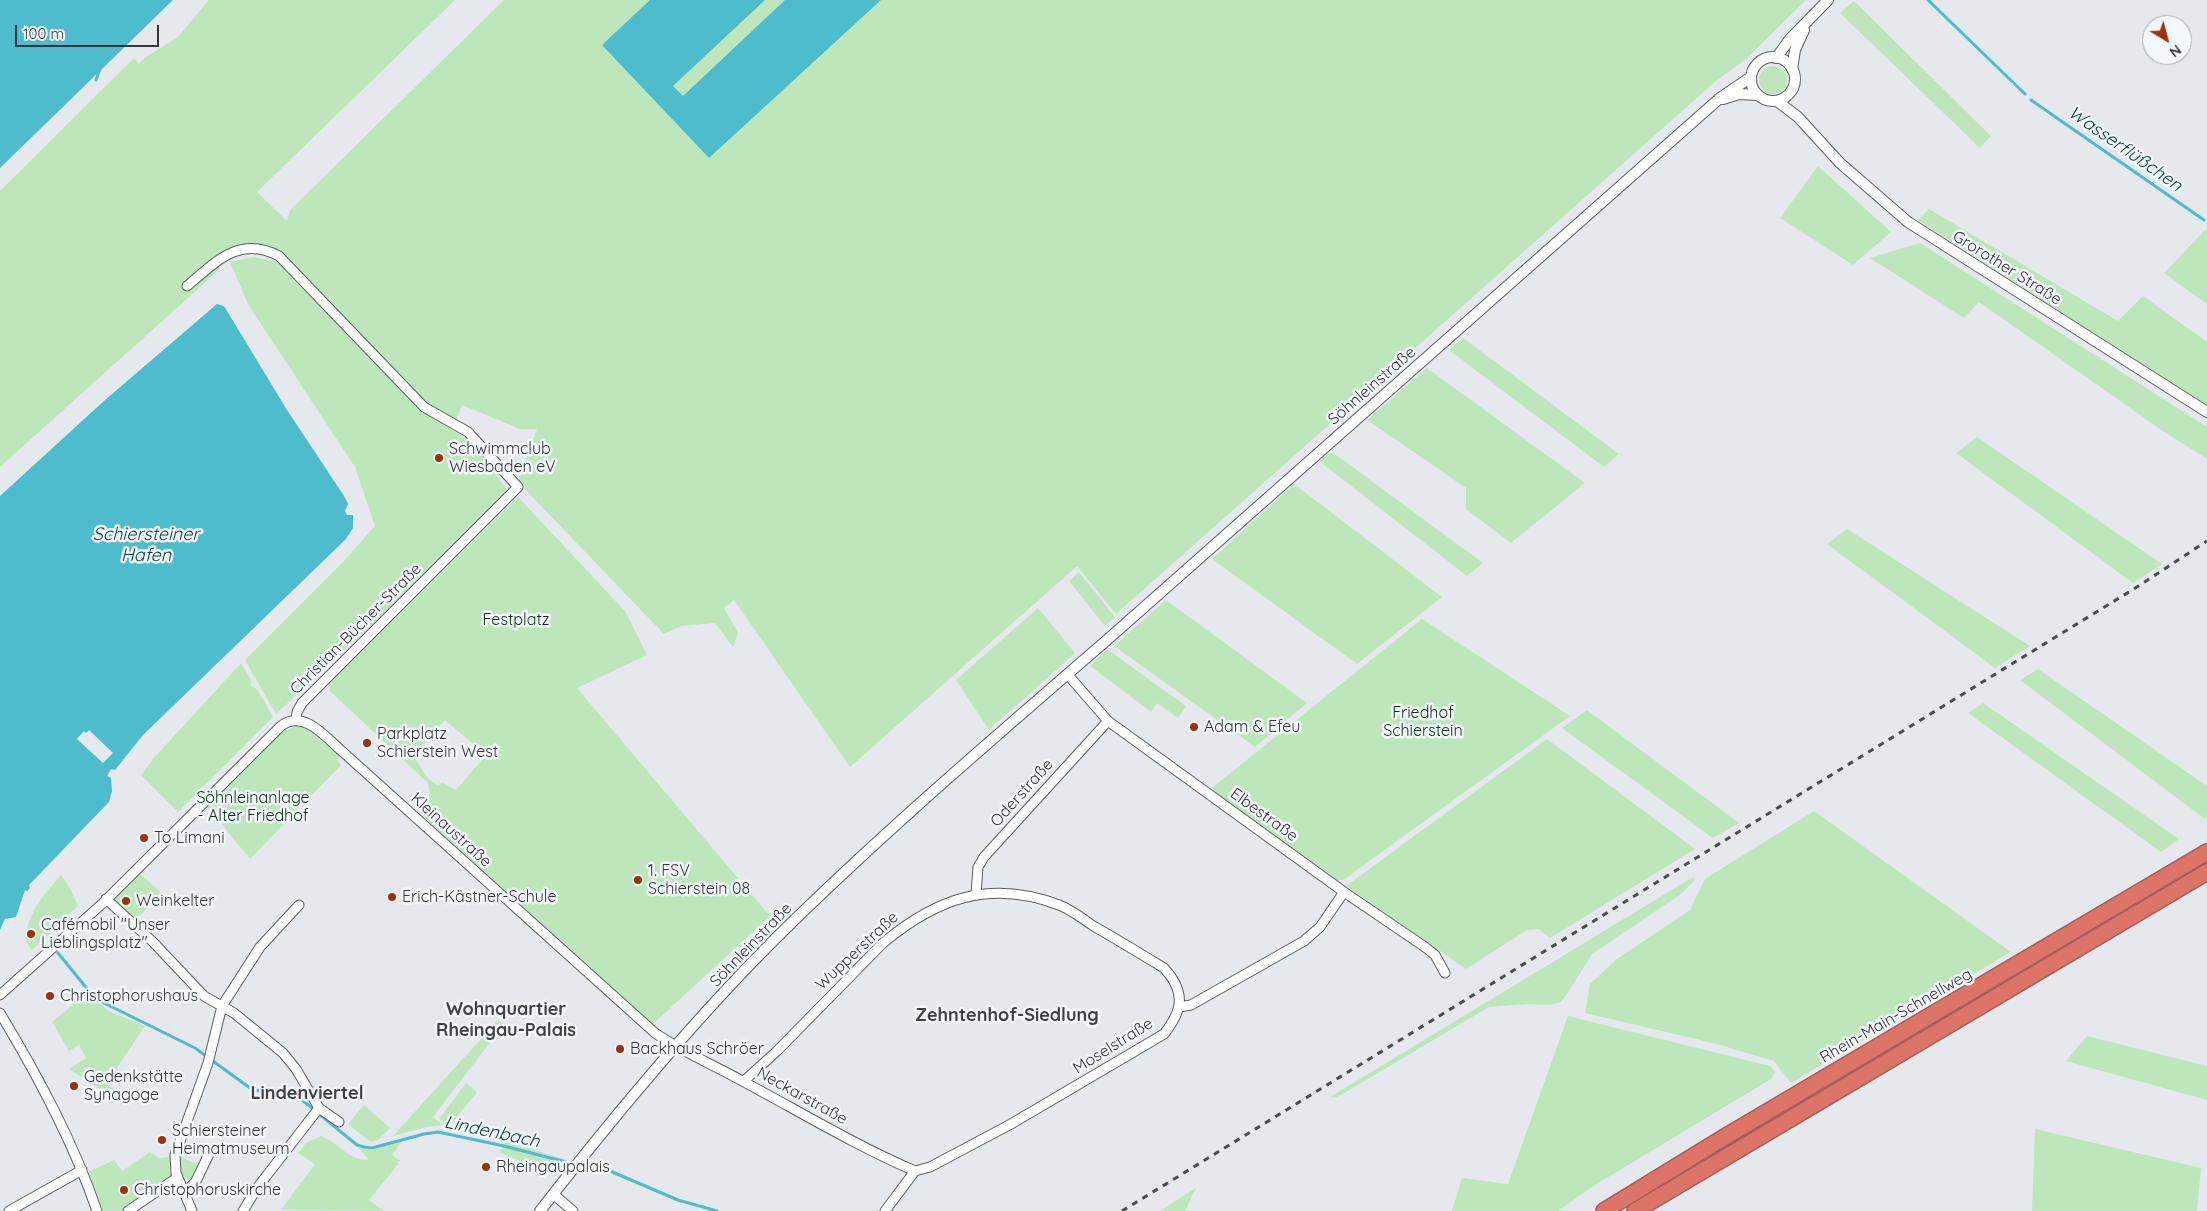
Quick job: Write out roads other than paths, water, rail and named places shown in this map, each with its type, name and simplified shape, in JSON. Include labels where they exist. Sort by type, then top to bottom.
[{"type":"highway","name":"Rhein-Main-Schnellweg","points":[[1604,1211],[1698,1152],[2205,852]]},
{"type":"highway","name":"Rhein-Main-Schnellweg","points":[[1635,1211],[2207,872]]},
{"type":"street","points":[[1776,58],[1790,39],[1828,0]]},
{"type":"street","points":[[1792,69],[1795,50],[1808,22]]},
{"type":"street","points":[[1766,58],[1776,58],[1785,61],[1792,69],[1795,78],[1791,91],[1778,101],[1769,101],[1757,95],[1752,86],[1751,77],[1758,63],[1766,58]]},
{"type":"street","name":"Söhnleinstraße","points":[[540,1211],[622,1107],[676,1046],[775,940],[826,889],[1009,726],[1036,706],[1049,691],[1715,103],[1731,89],[1751,77]]},
{"type":"street","name":"Grorother Straße","points":[[1791,91],[1794,103],[1808,128]]},
{"type":"street","name":"Söhnleinstraße","points":[[1715,103],[1739,94],[1757,95]]},
{"type":"street","name":"Grorother Straße","points":[[1778,101],[1808,128],[1840,164],[1908,222],[2207,412]]},
{"type":"street","name":"Christian-Bücher-Straße","points":[[0,995],[108,901],[281,726],[296,720],[297,712],[302,703],[518,487],[468,432],[424,407],[279,256],[263,250],[238,250],[223,257],[187,286]]},
{"type":"street","name":"Elbestraße","points":[[1068,675],[1108,721],[1344,892],[1425,947],[1440,962],[1445,973]]},
{"type":"street","name":"Kleinaustraße","points":[[296,720],[311,725],[332,743],[644,1024],[676,1046]]},
{"type":"street","name":"Oderstraße","points":[[976,894],[978,866],[984,857],[1108,721]]},
{"type":"street","name":"Wupperstraße","points":[[744,1081],[777,1051],[883,943],[899,930],[929,910],[976,894],[994,892],[1026,895],[1070,911],[1164,968],[1179,989],[1179,1007]]},
{"type":"street","points":[[1179,1007],[1191,1005],[1304,941],[1320,928],[1344,892]]},
{"type":"street","points":[[108,901],[153,942],[204,996],[213,1003],[234,1013],[290,1061],[316,1111],[339,1122]]},
{"type":"street","points":[[192,1211],[174,1162],[209,1058],[222,1006],[260,947],[299,906]]},
{"type":"street","name":"Moselstraße","points":[[915,1171],[939,1163],[1154,1041],[1164,1034],[1172,1024],[1179,1007]]},
{"type":"street","points":[[0,1013],[50,1101],[82,1170],[97,1211]]},
{"type":"street","name":"Neckarstraße","points":[[676,1046],[881,1156],[915,1171]]},
{"type":"street","points":[[243,1211],[256,1188],[316,1111]]},
{"type":"street","points":[[185,1194],[196,1181],[209,1154]]},
{"type":"street","points":[[9,1211],[82,1170]]},
{"type":"street","points":[[884,1211],[915,1171]]},
{"type":"street","points":[[128,1211],[178,1177]]},
{"type":"street","points":[[553,1194],[573,1211]]},
{"type":"water","points":[[0,0],[173,0],[0,168]]},
{"type":"water","points":[[650,0],[765,0],[673,86],[683,96],[785,0],[881,0],[709,158],[602,45]]},
{"type":"water","name":"Schiersteiner Hafen","points":[[217,304],[224,306],[287,410],[344,496],[348,504],[345,511],[347,515],[353,515],[353,528],[346,539],[143,735],[115,770],[111,769],[107,776],[111,778],[112,791],[109,802],[29,885],[30,888],[27,891],[25,890],[16,917],[5,919],[0,930],[0,496],[105,400]]},
{"type":"waterway","name":"Wasserflüßchen","points":[[1928,0],[2025,94]]},
{"type":"waterway","points":[[96,80],[100,69]]},
{"type":"waterway","name":"Wasserflüßchen","points":[[2031,100],[2204,220]]},
{"type":"waterway","name":"Lindenbach","points":[[58,953],[89,991],[100,1001],[195,1048],[250,1088],[259,1091],[281,1091],[302,1100],[357,1145],[372,1148],[438,1132],[566,1162]]},
{"type":"waterway","name":"Lindenbach","points":[[592,1165],[678,1200],[717,1211]]},
{"type":"railway","points":[[1122,1211],[2137,587],[2207,541]]},
{"type":"place","name":"Schwimmclub Wiesbaden eV","points":[[439,458]]},
{"type":"place","name":"Adam & Efeu","points":[[1194,727]]},
{"type":"place","name":"Parkplatz Schierstein West","points":[[367,743]]},
{"type":"place","name":"To Limani","points":[[144,838]]},
{"type":"place","name":"1. FSV Schierstein 08","points":[[638,880]]},
{"type":"place","name":"Erich-Kästner-Schule","points":[[392,897]]},
{"type":"place","name":"Weinkelter","points":[[126,901]]},
{"type":"place","name":"Cafémobil \"Unser Lieblingsplatz\"","points":[[31,934]]},
{"type":"place","name":"Christophorushaus","points":[[50,996]]},
{"type":"place","name":"Backhaus Schröer","points":[[620,1049]]},
{"type":"place","name":"Gedenkstätte Synagoge","points":[[74,1086]]},
{"type":"place","name":"Schiersteiner Heimatmuseum","points":[[162,1140]]},
{"type":"place","name":"Rheingaupalais","points":[[486,1167]]},
{"type":"place","name":"Christophoruskirche","points":[[124,1190]]},
{"type":"district","name":"Zehntenhof-Siedlung","points":[[1007,1016]]},
{"type":"district","name":"Wohnquartier Rheingau-Palais","points":[[506,1020]]},
{"type":"district","name":"Lindenviertel","points":[[307,1094]]},
{"type":"park label","name":"Festplatz","points":[[516,620]]},
{"type":"park label","name":"Friedhof Schierstein","points":[[1423,722]]},
{"type":"park label","name":"Söhnleinanlage - Alter Friedhof","points":[[253,807]]}]
